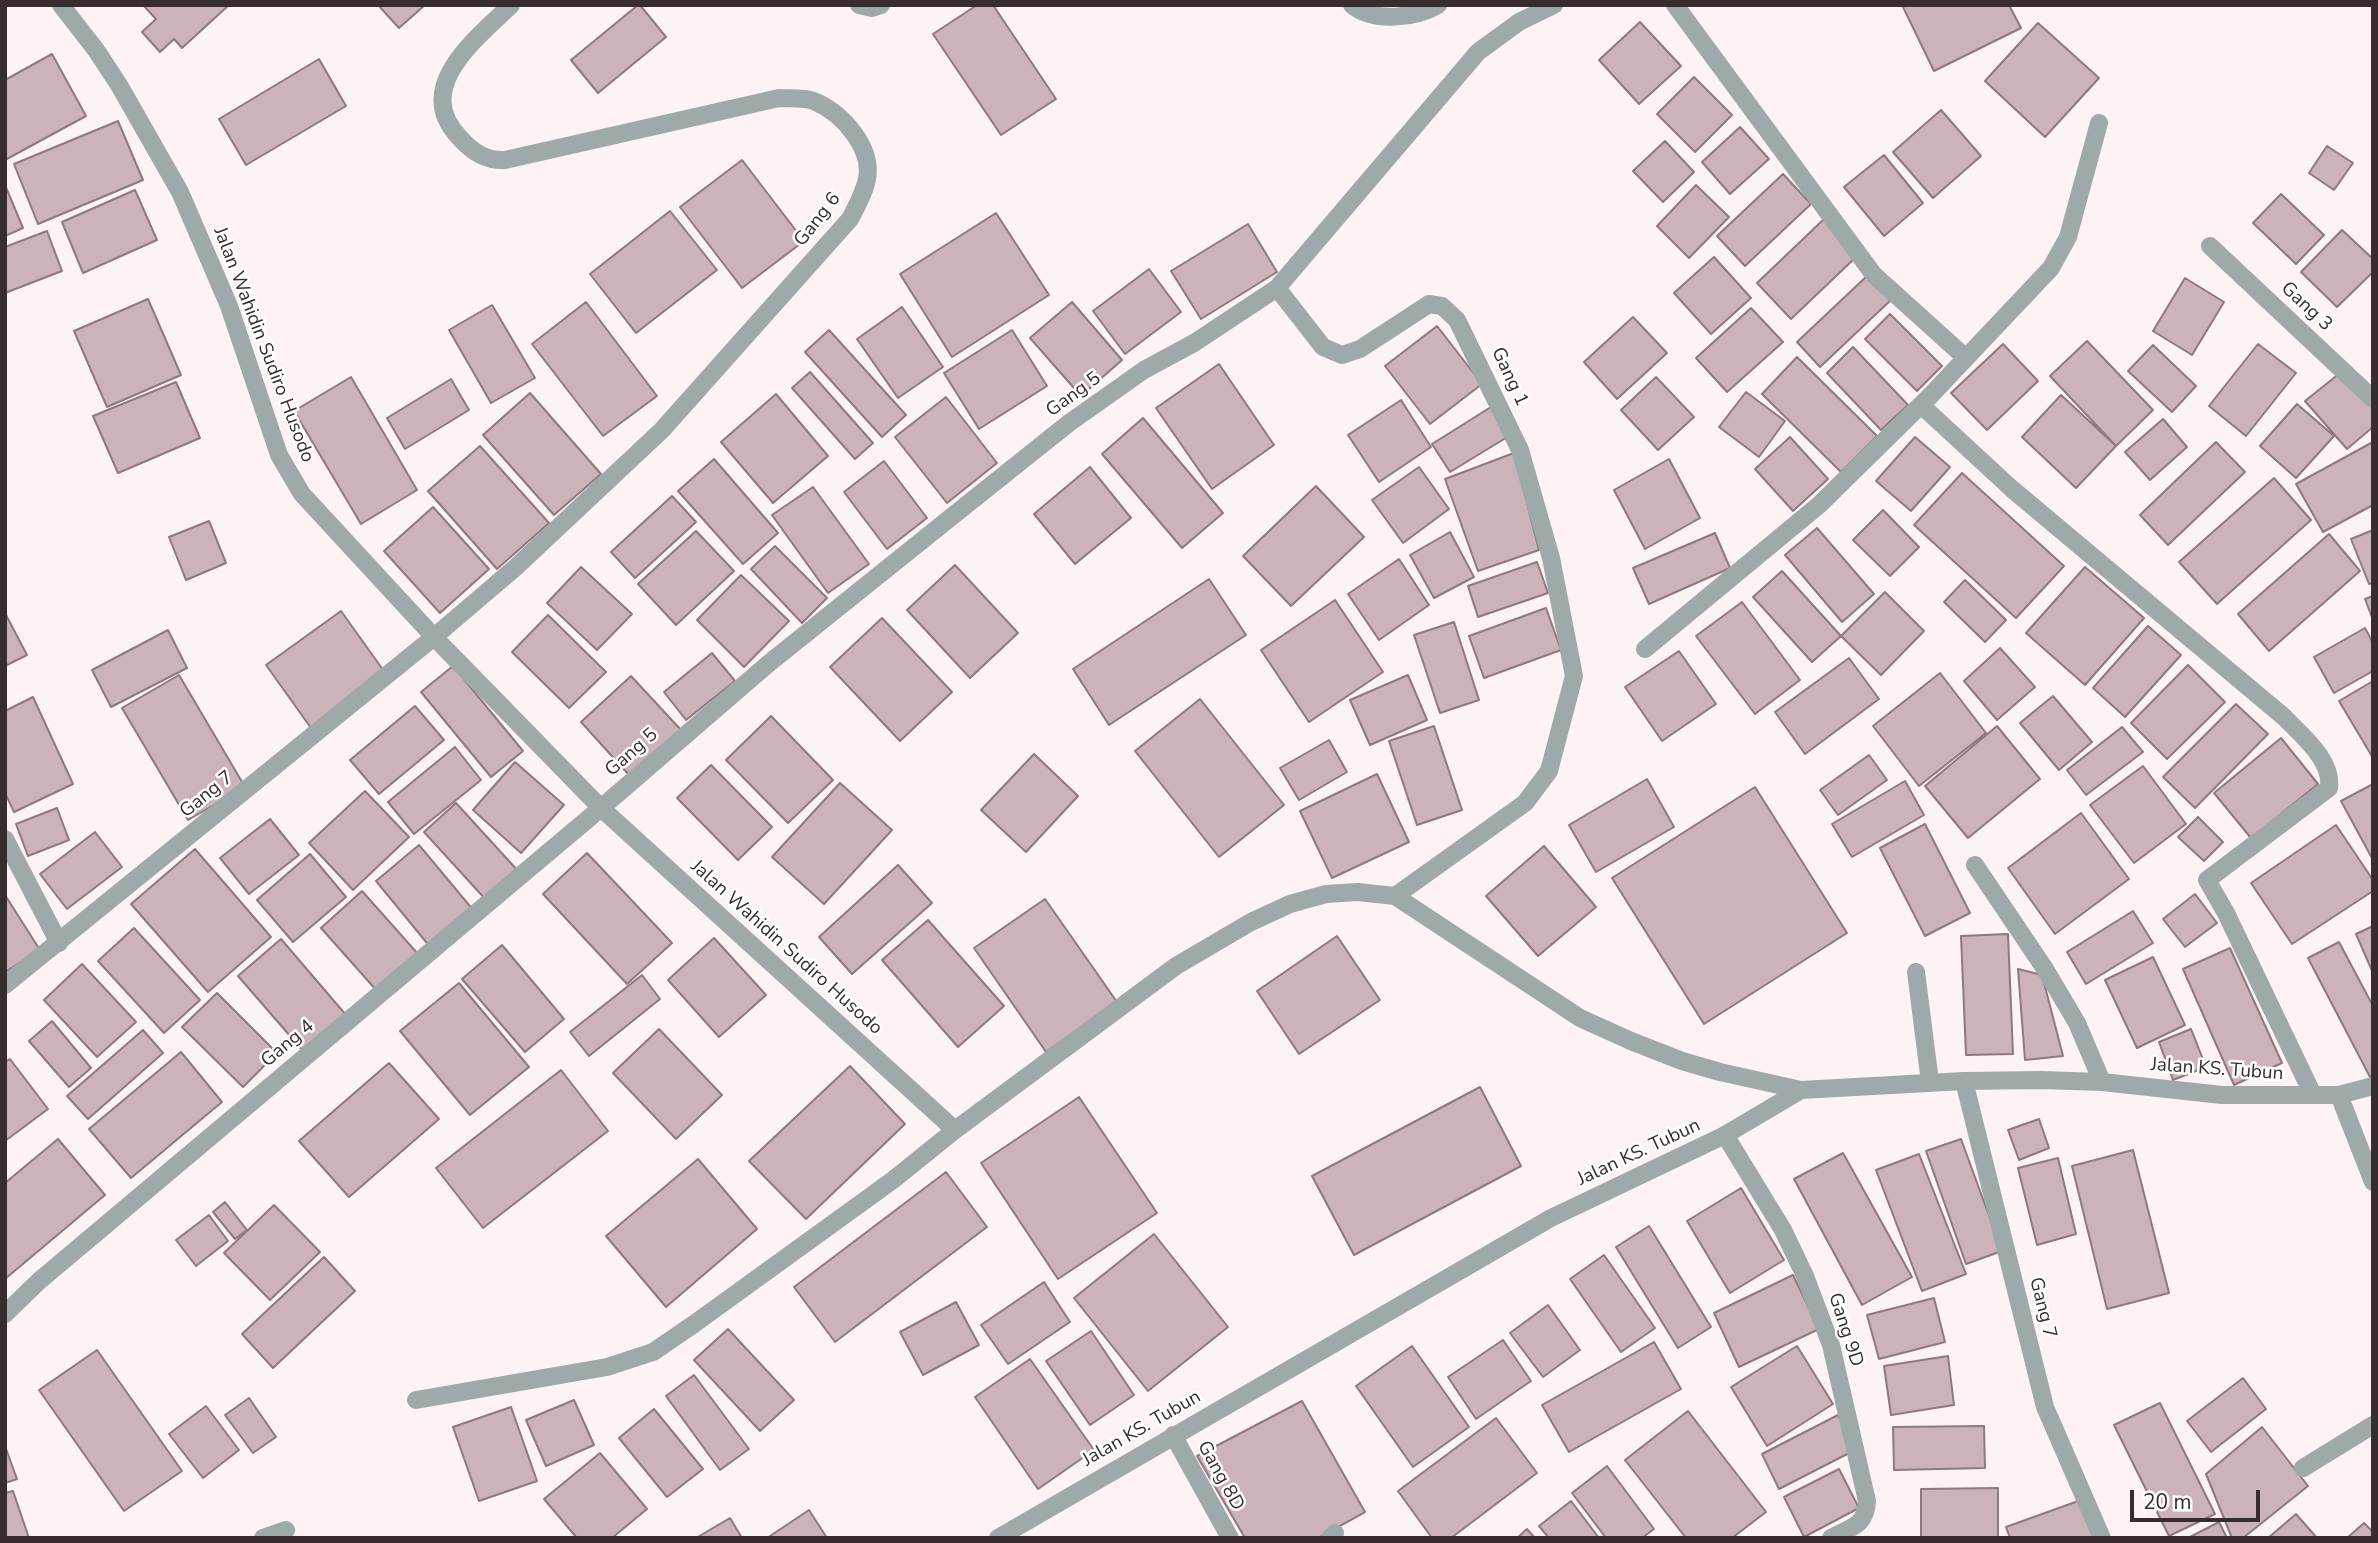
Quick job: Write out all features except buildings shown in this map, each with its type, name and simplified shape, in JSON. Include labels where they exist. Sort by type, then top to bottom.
[{"type":"street","name":"Jalan Wahidin Sudiro Husodo","points":[[61,5],[119,85],[180,192],[229,306],[271,435],[290,475],[322,517],[434,637],[601,808],[955,1130]]},
{"type":"street","name":"Gang 6","points":[[434,637],[516,567],[662,430],[850,219],[861,197],[867,176],[866,155],[840,117],[814,100],[779,98],[514,159],[496,160],[478,155],[456,135],[446,117],[444,88],[452,65],[460,54],[511,5]]},
{"type":"street","points":[[859,5],[872,8],[881,5]]},
{"type":"street","points":[[1352,5],[1357,9],[1398,17],[1428,11],[1438,5]]},
{"type":"street","name":"Gang 5","points":[[601,808],[768,664],[1069,423],[1144,370],[1194,343],[1277,288],[1478,52],[1519,22],[1554,5]]},
{"type":"street","points":[[1675,5],[1874,275],[1966,358]]},
{"type":"street","points":[[1645,649],[1819,505],[1921,405],[2051,268],[2068,237],[2099,123]]},
{"type":"street","name":"Gang 3","points":[[2210,246],[2373,399]]},
{"type":"street","name":"Gang 1","points":[[1277,288],[1322,347],[1342,355],[1360,349],[1429,304],[1442,306],[1457,320],[1520,450],[1551,558],[1574,676],[1549,771],[1525,803],[1395,896]]},
{"type":"street","points":[[1921,405],[2012,489],[2284,717],[2317,752],[2331,777],[2329,788],[2207,880],[2226,913],[2313,1095]]},
{"type":"street","name":"Gang 7","points":[[5,985],[434,637]]},
{"type":"street","name":"Gang 4","points":[[5,1314],[39,1281],[601,808]]},
{"type":"street","points":[[5,839],[59,943]]},
{"type":"street","points":[[1975,865],[2045,969],[2077,1023],[2102,1082]]},
{"type":"street","points":[[416,1400],[607,1367],[653,1352],[893,1180],[955,1130],[1176,967],[1251,922],[1290,904],[1326,894],[1358,892],[1395,896],[1580,1018],[1682,1061],[1801,1090]]},
{"type":"street","points":[[1916,972],[1930,1082]]},
{"type":"street","name":"Gang 7","points":[[1964,1081],[2045,1407],[2102,1538]]},
{"type":"street","name":"Jalan KS. Tubun","points":[[998,1538],[1551,1218],[1725,1135],[1801,1090],[1964,1081],[2102,1082],[2222,1095],[2339,1095],[2373,1086]]},
{"type":"street","points":[[2339,1095],[2373,1182]]},
{"type":"street","name":"Gang 9D","points":[[1725,1135],[1783,1230],[1805,1276],[1831,1345],[1867,1501],[1867,1514],[1858,1524],[1831,1538]]},
{"type":"street","points":[[2303,1468],[2373,1425]]},
{"type":"street","name":"Gang 8D","points":[[1173,1435],[1230,1538]]},
{"type":"street","points":[[263,1538],[286,1530]]}]
